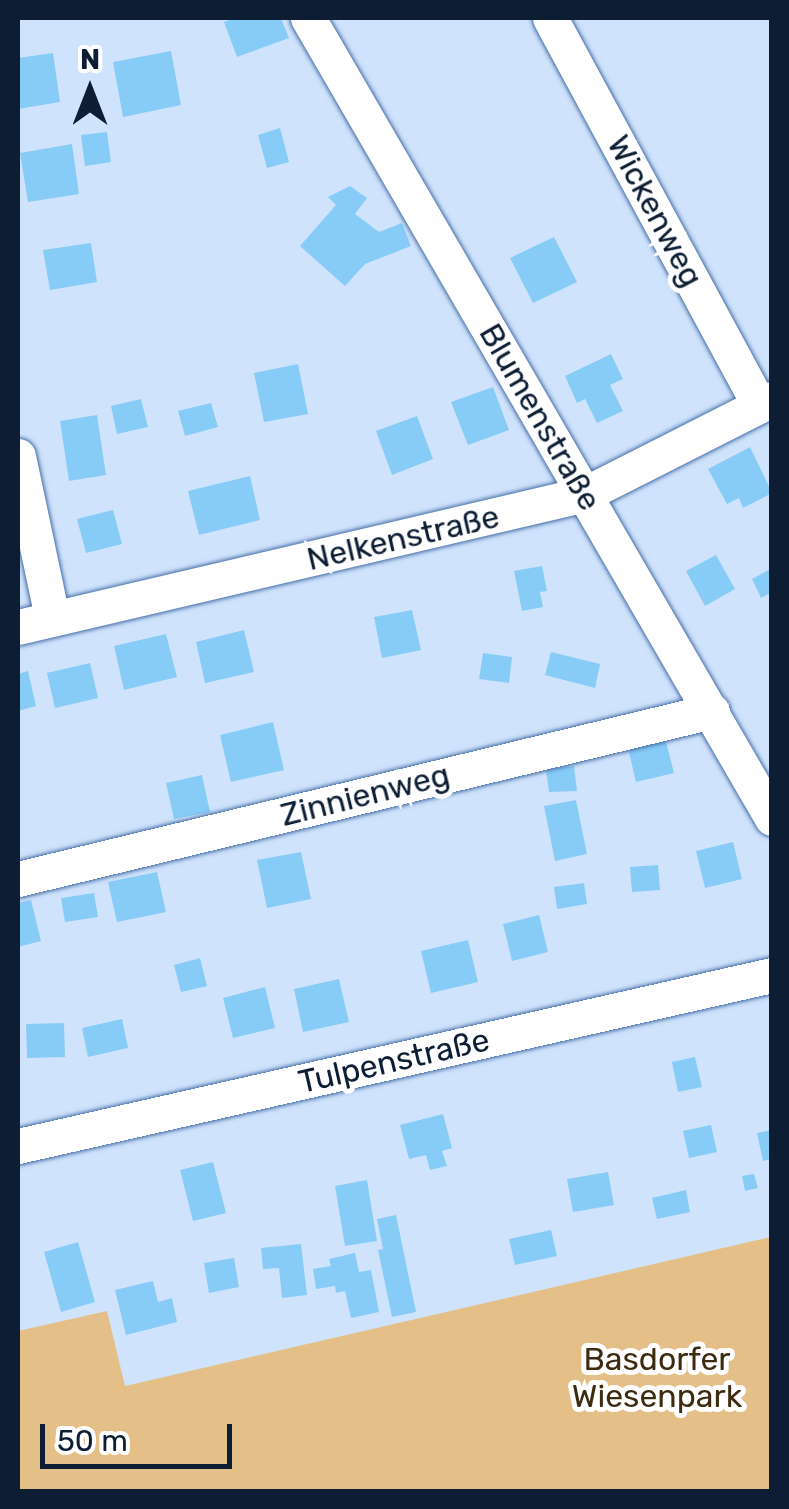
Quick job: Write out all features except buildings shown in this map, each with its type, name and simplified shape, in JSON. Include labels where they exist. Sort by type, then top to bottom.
[{"type":"street","name":"Blumenstraße","points":[[308,18],[767,801]]},
{"type":"street","name":"Wickenweg","points":[[550,18],[765,402]]},
{"type":"street","name":"Nelkenstraße","points":[[18,627],[585,494],[765,402]]},
{"type":"street","points":[[18,456],[52,618]]},
{"type":"street","name":"Zinnienweg","points":[[18,878],[712,711]]},
{"type":"street","name":"Tulpenstraße","points":[[18,1146],[772,975]]},
{"type":"green space","name":"Basdorfer Wiesenpark","points":[[771,1237],[771,1491],[18,1491],[18,1331],[107,1311],[125,1386]]}]
